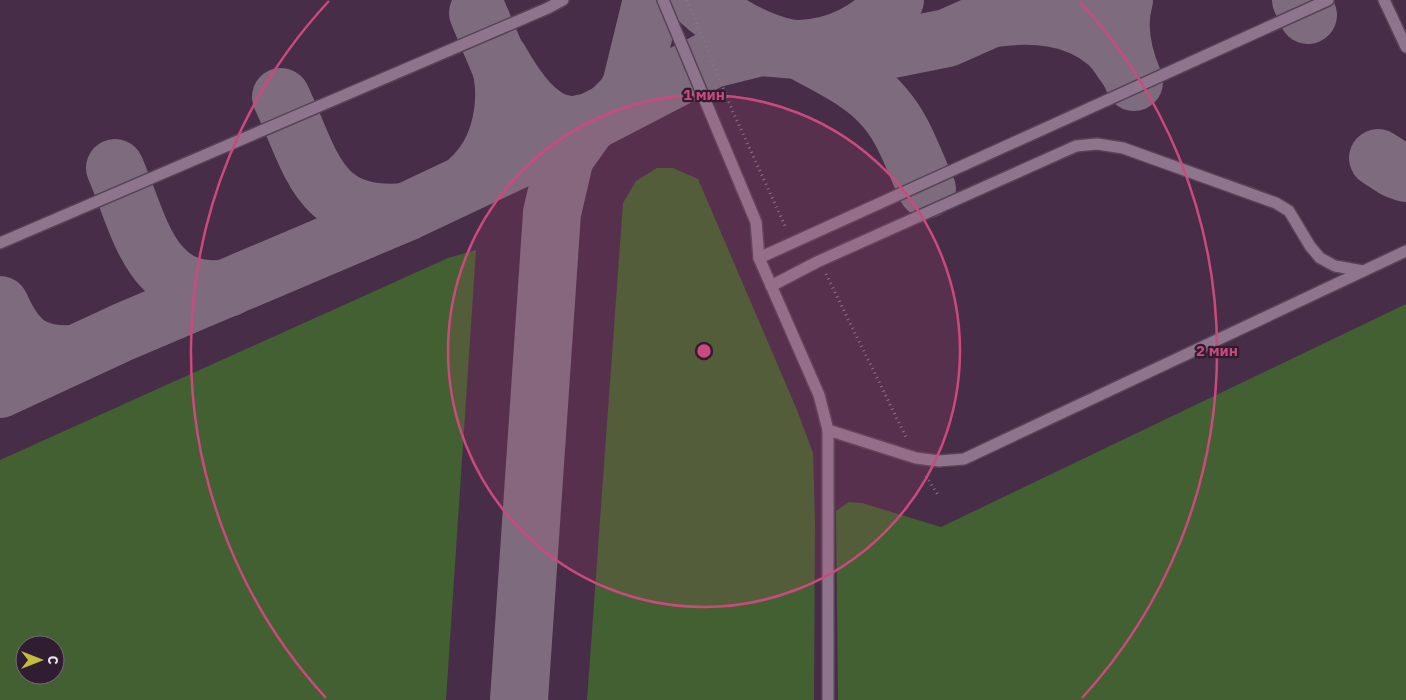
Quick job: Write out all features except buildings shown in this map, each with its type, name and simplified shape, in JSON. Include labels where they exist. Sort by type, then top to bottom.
[{"type":"lane","points":[[0,243],[563,0]]},
{"type":"lane","points":[[663,0],[756,222],[759,258],[819,396],[828,430],[828,700]]},
{"type":"lane","points":[[759,258],[1328,0]]},
{"type":"lane","points":[[1384,0],[1406,47]]},
{"type":"lane","points":[[771,286],[817,262],[1076,146],[1096,144],[1123,148],[1276,203],[1289,211],[1310,246],[1320,258],[1336,266],[1362,272]]},
{"type":"lane","points":[[828,430],[916,458],[939,462],[964,459],[1406,251]]},
{"type":"shaded area","points":[[0,0],[1406,0],[1406,700],[0,700]]},
{"type":"green space","points":[[657,168],[673,168],[698,179],[797,410],[813,453],[815,522],[814,700],[587,700],[623,203],[636,181]]},
{"type":"green space","points":[[476,250],[446,700],[0,700],[0,460],[448,258]]},
{"type":"green space","points":[[1406,304],[1406,700],[838,700],[836,511],[849,502],[862,503],[941,527]]},
{"type":"taxiway","points":[[613,109],[625,97],[631,86],[652,0]]},
{"type":"taxiway","points":[[699,0],[709,9],[744,32],[773,44],[792,49],[828,45],[854,35],[876,20],[895,0]]},
{"type":"taxiway","points":[[0,389],[123,332],[406,212],[531,153],[712,59],[760,47],[835,53],[887,50],[947,38],[1033,0]]},
{"type":"taxiway","points":[[1124,0],[1121,21],[1122,42],[1134,82]]},
{"type":"taxiway","points":[[1301,0],[1308,15]]},
{"type":"taxiway","points":[[478,13],[513,96]]},
{"type":"taxiway","points":[[994,18],[1038,16],[1066,21],[1080,26],[1093,32],[1109,44],[1130,72]]},
{"type":"taxiway","points":[[799,50],[856,82],[885,108],[909,147],[927,189]]},
{"type":"taxiway","points":[[469,180],[489,155],[501,124],[504,91],[499,59],[519,91],[537,110],[548,118],[559,123],[571,125],[590,122]]},
{"type":"taxiway","points":[[281,97],[311,164],[322,182],[336,196],[353,207],[376,212],[406,212]]},
{"type":"taxiway","points":[[519,700],[552,213],[565,157],[590,122]]},
{"type":"taxiway","points":[[1378,158],[1395,169],[1406,173]]},
{"type":"taxiway","points":[[115,168],[141,233],[151,253],[164,270],[181,282],[202,289],[228,288]]},
{"type":"taxiway","points":[[0,305],[12,328],[27,344],[47,352],[73,354]]}]
